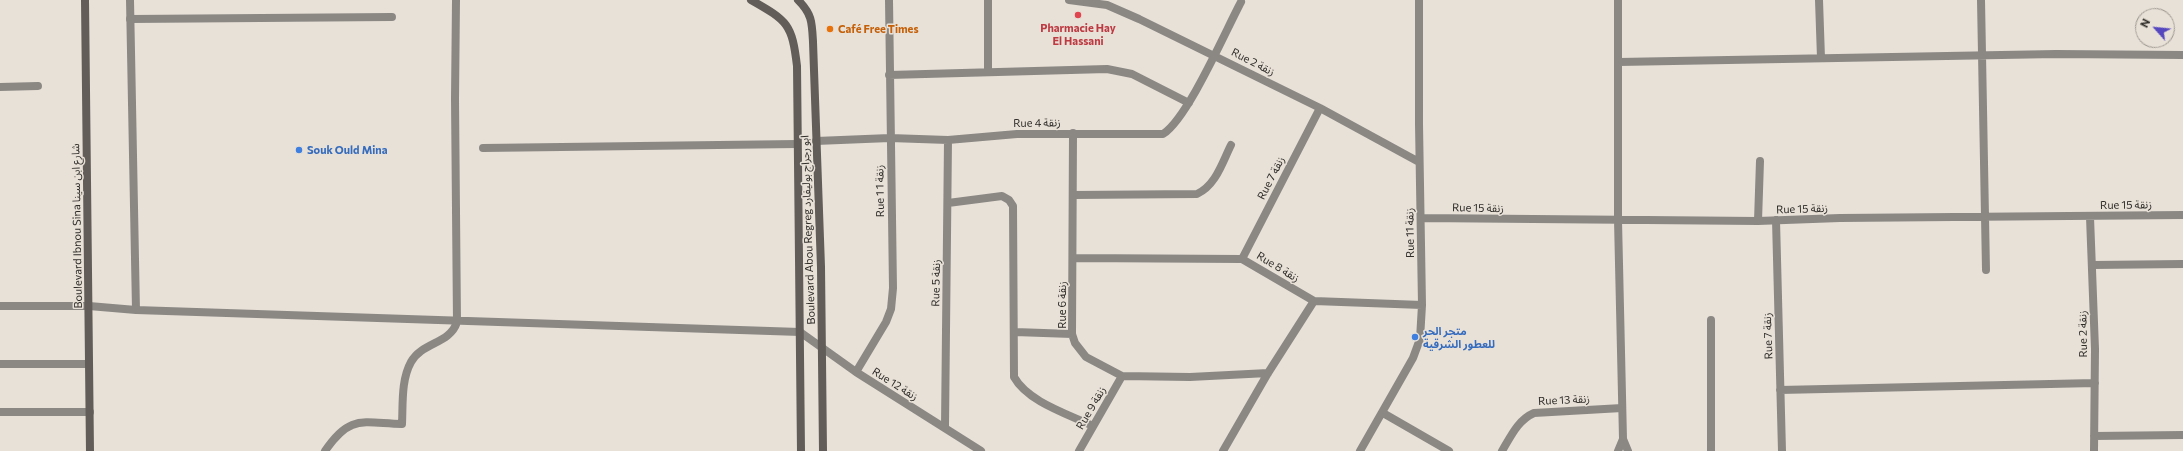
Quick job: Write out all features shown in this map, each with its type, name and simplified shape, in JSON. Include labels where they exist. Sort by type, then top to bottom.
[{"type":"main road","name":"Boulevard Ibnou Sina شارع ابن سينا","points":[[85,0],[90,451]]},
{"type":"main road","name":"Boulevard Abou Regreg ابو رجراج بوليفارد","points":[[751,0],[778,16],[786,25],[792,35],[797,66],[801,451]]},
{"type":"main road","name":"Boulevard Abou Regreg ابو رجراج بوليفارد","points":[[798,0],[807,9],[811,18],[813,42],[822,349],[823,451]]},
{"type":"street","points":[[130,0],[136,310]]},
{"type":"street","points":[[325,451],[344,427],[354,423],[402,424],[406,375],[411,362],[422,349],[447,337],[453,332],[457,322],[455,99],[456,0]]},
{"type":"street","name":"Rue 1 زنقة 1","points":[[856,372],[886,322],[891,309],[893,288],[889,0]]},
{"type":"street","points":[[988,0],[988,72]]},
{"type":"street","name":"Rue 2 زنقة","points":[[1069,0],[1107,6],[1214,54],[1320,108],[1419,162]]},
{"type":"street","name":"Rue 11 زنقة","points":[[1360,451],[1413,358],[1417,345],[1422,304],[1419,162],[1419,0]]},
{"type":"street","points":[[1618,0],[1618,220],[1622,408],[1623,439],[1628,451]]},
{"type":"street","points":[[1819,0],[1821,58]]},
{"type":"street","points":[[1981,0],[1986,270]]},
{"type":"street","name":"Rue 4 زنقة","points":[[816,141],[890,138],[948,140],[1017,134],[1163,134],[1172,128],[1188,103],[1241,2]]},
{"type":"street","points":[[130,19],[392,17]]},
{"type":"street","points":[[1619,62],[2056,54],[2183,55]]},
{"type":"street","points":[[889,75],[1107,69],[1132,74],[1188,103]]},
{"type":"street","points":[[0,87],[38,86]]},
{"type":"street","name":"Rue 7 زنقة","points":[[1242,259],[1320,108]]},
{"type":"street","name":"Rue 6 زنقة","points":[[1073,133],[1074,195],[1072,334],[1075,343],[1086,357],[1122,376],[1190,377],[1268,373]]},
{"type":"street","name":"Rue 5 زنقة","points":[[946,427],[948,140]]},
{"type":"street","points":[[484,148],[797,144]]},
{"type":"street","points":[[1074,195],[1197,194],[1206,190],[1212,183],[1231,145]]},
{"type":"street","points":[[1758,221],[1760,162]]},
{"type":"street","points":[[948,203],[1002,196],[1009,200],[1013,206],[1015,332],[1014,377],[1020,387],[1029,395],[1093,426]]},
{"type":"street","name":"Rue 15 زنقة","points":[[1421,218],[1758,221],[2183,215]]},
{"type":"street","name":"Rue 2 زنقة","points":[[2090,217],[2093,265],[2095,383],[2094,451]]},
{"type":"street","name":"Rue 7 زنقة","points":[[1776,220],[1782,451]]},
{"type":"street","name":"Rue 8 زنقة","points":[[1073,258],[1242,259],[1314,301],[1422,304]]},
{"type":"street","points":[[2093,265],[2183,264]]},
{"type":"street","points":[[1223,451],[1268,373],[1314,301]]},
{"type":"street","points":[[0,306],[89,306],[136,310],[457,322],[800,332]]},
{"type":"street","points":[[1711,320],[1711,451]]},
{"type":"street","name":"Rue 12 زنقة","points":[[800,332],[856,372],[946,427],[981,451]]},
{"type":"street","points":[[1015,332],[1072,334]]},
{"type":"street","points":[[0,364],[89,364]]},
{"type":"street","name":"Rue 9 زنقة","points":[[1079,451],[1122,376]]},
{"type":"street","points":[[1780,390],[2095,383]]},
{"type":"street","name":"Rue 13 زنقة","points":[[1502,451],[1525,416],[1534,413],[1622,408]]},
{"type":"street","points":[[0,412],[90,412]]},
{"type":"street","points":[[1383,413],[1450,451]]},
{"type":"street","points":[[2094,436],[2183,435]]},
{"type":"street","points":[[1618,451],[1623,439]]},
{"type":"place","name":"Pharmacie Hay El Hassani","points":[[1078,15]]},
{"type":"place","name":"Café Free Times","points":[[830,29]]},
{"type":"place","name":"Souk Ould Mina","points":[[299,150]]},
{"type":"place","name":"متجر الحر للعطور الشرقية","points":[[1415,337]]}]
